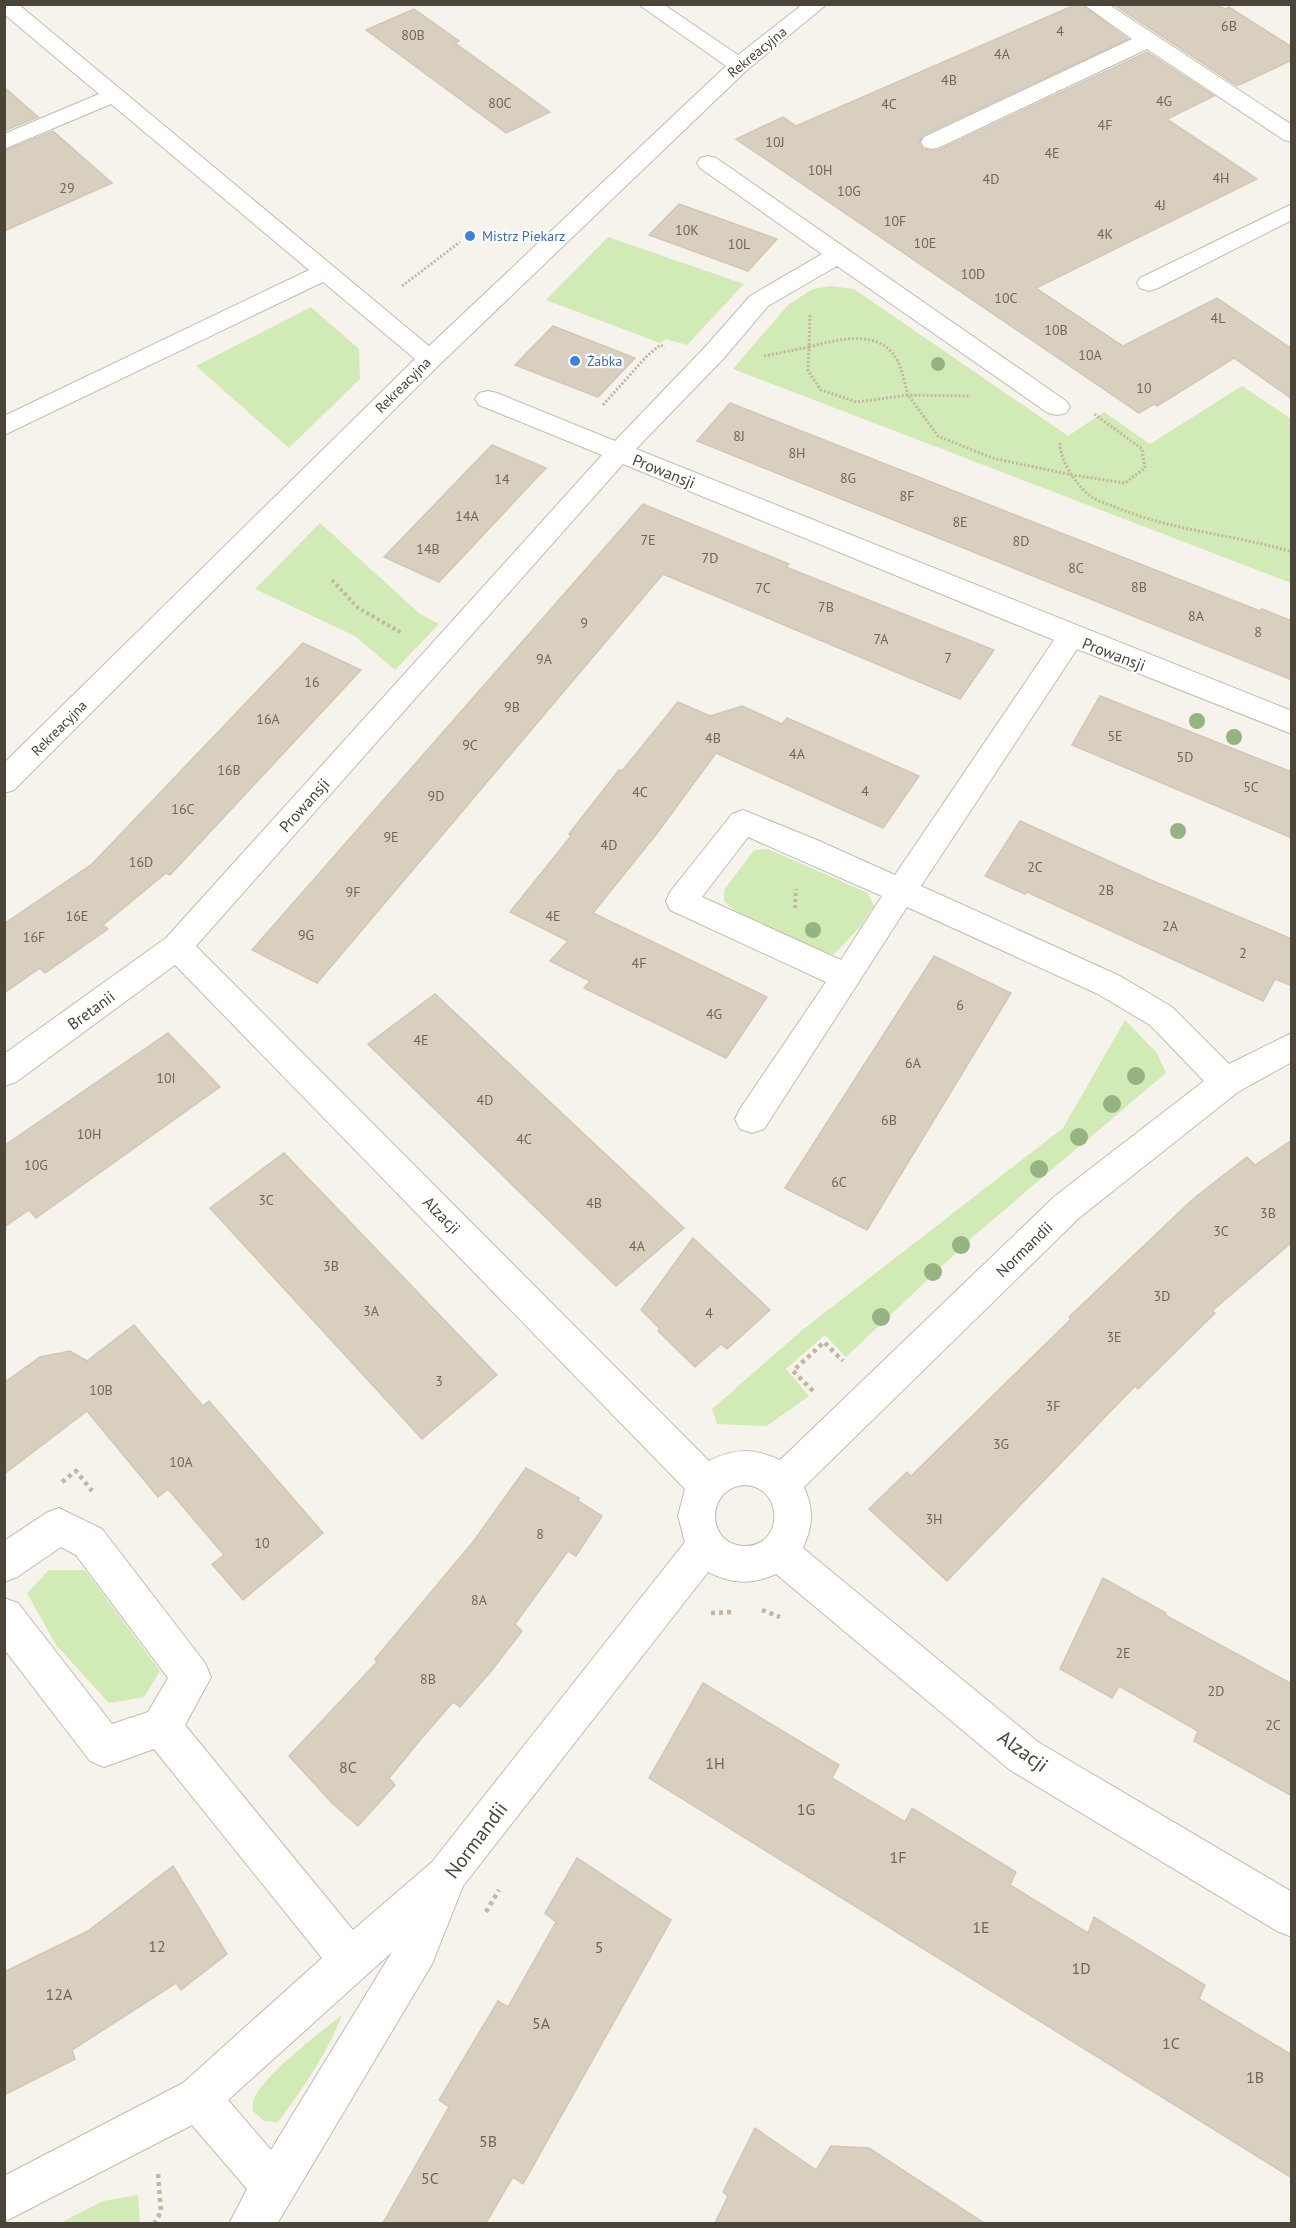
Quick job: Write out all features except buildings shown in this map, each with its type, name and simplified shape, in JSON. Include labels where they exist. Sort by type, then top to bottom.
[{"type":"street","points":[[5,4],[430,359]]},
{"type":"street","points":[[648,4],[739,65]]},
{"type":"street","name":"Rekreacyjna","points":[[4,782],[430,359],[739,65],[817,4]]},
{"type":"street","points":[[1093,4],[1292,135]]},
{"type":"street","points":[[932,142],[1148,40]]},
{"type":"street","points":[[4,142],[114,95]]},
{"type":"street","points":[[708,163],[1057,407]]},
{"type":"street","points":[[1149,283],[1292,211]]},
{"type":"street","points":[[488,399],[619,452],[715,352],[759,301],[838,255]]},
{"type":"street","points":[[4,427],[327,271]]},
{"type":"street","name":"Prowansji","points":[[177,947],[619,452],[1071,636],[1292,723]]},
{"type":"street","points":[[752,1119],[1071,636]]},
{"type":"street","points":[[847,977],[681,901],[743,822],[1109,985],[1161,1016],[1226,1082]]},
{"type":"street","name":"Bretanii","points":[[4,1072],[177,947]]},
{"type":"street","name":"Alzacji","points":[[177,947],[706,1484]]},
{"type":"street","name":"Normandii","points":[[781,1484],[1067,1207],[1226,1082],[1292,1046]]},
{"type":"street","points":[[735,1468],[752,1468],[768,1473],[781,1484],[790,1496],[795,1511],[794,1526],[788,1540],[778,1552],[765,1560],[749,1564],[726,1559],[706,1545],[698,1531],[696,1514],[698,1498],[706,1484],[720,1474],[735,1468]]},
{"type":"street","points":[[4,1564],[59,1526],[89,1542],[191,1677],[161,1727],[104,1748],[4,1617]]},
{"type":"street","name":"Normandii","points":[[251,2223],[417,1949],[448,1872],[706,1545]]},
{"type":"street","name":"Alzacji","points":[[778,1552],[1024,1755],[1292,1916]]},
{"type":"street","points":[[161,1727],[350,1959]]},
{"type":"street","points":[[4,2200],[198,2098],[448,1872]]},
{"type":"street","points":[[198,2098],[273,2186]]},
{"type":"path","points":[[399,288],[460,242]]},
{"type":"path","points":[[762,356],[808,347],[808,371],[821,390],[857,402],[908,395],[938,436],[992,458],[1125,483],[1145,468],[1142,449],[1088,409]]},
{"type":"path","points":[[332,580],[358,608],[405,635]]},
{"type":"path","points":[[795,909],[796,885]]},
{"type":"path","points":[[814,1392],[793,1371],[824,1342],[846,1363]]},
{"type":"path","points":[[58,1484],[76,1471],[97,1498]]},
{"type":"path","points":[[754,1611],[766,1610],[784,1620]]},
{"type":"path","points":[[701,1619],[709,1613],[743,1611]]},
{"type":"path","points":[[482,1918],[506,1880]]},
{"type":"green space","points":[[608,237],[744,284],[687,345],[666,339],[660,343],[546,300]]},
{"type":"green space","points":[[831,286],[854,289],[1068,436],[1104,412],[1150,444],[1242,386],[1291,419],[1291,583],[733,369],[789,304],[813,289]]},
{"type":"green space","points":[[311,307],[359,349],[360,379],[289,448],[196,366]]},
{"type":"green space","points":[[320,523],[420,614],[439,624],[395,670],[355,636],[255,589]]},
{"type":"green space","points":[[768,849],[868,893],[874,906],[860,927],[834,954],[776,934],[746,918],[724,901],[724,890],[754,850]]},
{"type":"green space","points":[[1125,1020],[1157,1053],[1166,1073],[976,1234],[846,1357],[825,1335],[786,1369],[809,1396],[767,1426],[717,1424],[712,1409],[801,1331],[1063,1128]]},
{"type":"green space","points":[[49,1570],[85,1570],[160,1671],[144,1697],[109,1703],[56,1645],[27,1593]]},
{"type":"green space","points":[[342,2015],[322,2057],[278,2122],[264,2121],[253,2111],[257,2093],[292,2056]]},
{"type":"green space","points":[[138,2195],[140,2223],[60,2223],[103,2201]]},
{"type":"place","name":"Mistrz Piekarz","points":[[470,236]]},
{"type":"place","name":"Żabka","points":[[575,361]]}]
